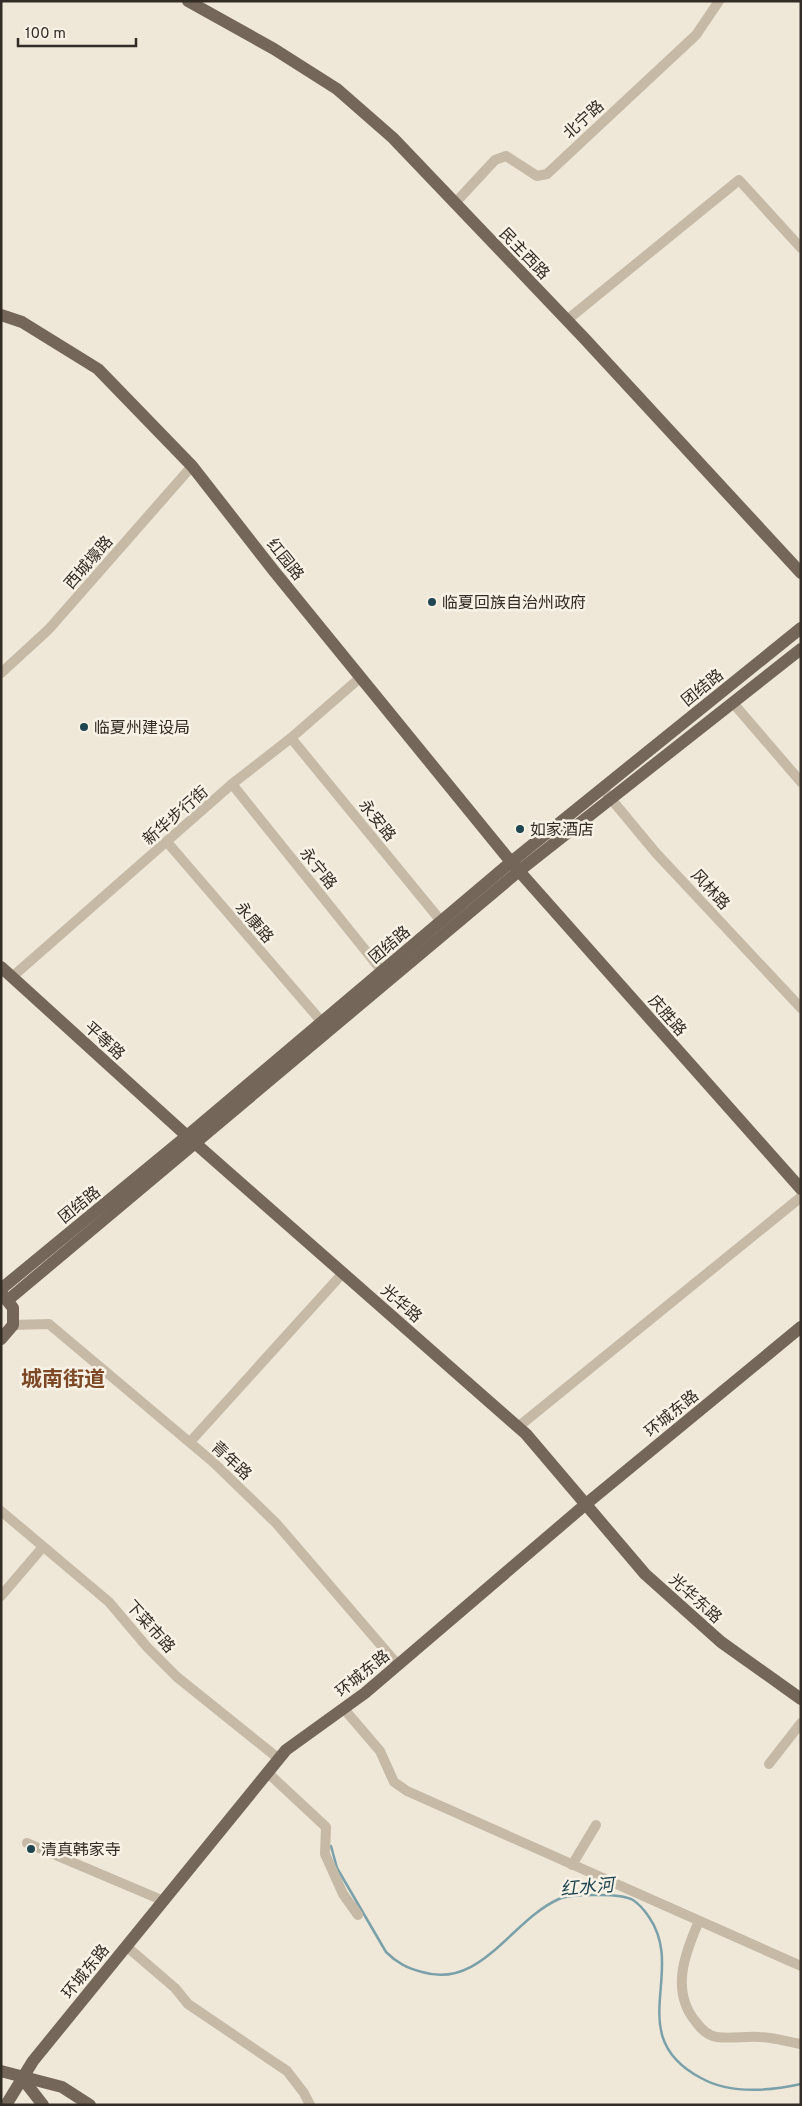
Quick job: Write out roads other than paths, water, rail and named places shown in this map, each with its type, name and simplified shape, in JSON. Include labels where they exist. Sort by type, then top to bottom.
[{"type":"main road","name":"民主西路","points":[[188,1],[274,49],[337,89],[393,138],[567,320],[801,573]]},
{"type":"main road","name":"红园路","points":[[1,315],[22,322],[98,369],[192,466],[360,677],[515,866]]},
{"type":"main road","name":"团结路","points":[[3,1294],[191,1140],[515,866],[602,788],[801,628]]},
{"type":"main road","name":"团结路","points":[[191,1140],[321,1021],[441,921],[515,866],[611,799],[801,649]]},
{"type":"main road","name":"庆胜路","points":[[515,866],[801,1189]]},
{"type":"main road","name":"平等路","points":[[1,967],[191,1140]]},
{"type":"main road","name":"光华路","points":[[191,1140],[518,1427],[586,1504]]},
{"type":"main road","points":[[1,1339],[13,1325],[13,1308],[3,1294]]},
{"type":"main road","name":"环城东路","points":[[6,2105],[33,2061],[286,1750],[344,1709],[398,1665],[586,1504],[801,1327]]},
{"type":"main road","name":"光华东路","points":[[586,1504],[645,1574],[721,1642],[801,1699]]},
{"type":"main road","points":[[1,2071],[62,2087],[90,2105]]},
{"type":"main road","points":[[22,2078],[43,2105]]},
{"type":"street","name":"北宁路","points":[[455,203],[495,160],[506,156],[537,176],[547,174],[696,35],[719,1]]},
{"type":"street","points":[[567,320],[739,180],[801,248]]},
{"type":"street","name":"西城壕路","points":[[1,673],[49,628],[192,466]]},
{"type":"street","name":"新华步行街","points":[[12,978],[232,784],[291,738],[360,677]]},
{"type":"street","points":[[733,703],[801,782]]},
{"type":"street","name":"永安路","points":[[291,738],[441,921]]},
{"type":"street","name":"永宁路","points":[[232,784],[382,970]]},
{"type":"street","name":"风林路","points":[[602,788],[656,853],[801,1008]]},
{"type":"street","name":"永康路","points":[[167,842],[321,1021]]},
{"type":"street","points":[[518,1427],[801,1197]]},
{"type":"street","points":[[190,1442],[343,1273]]},
{"type":"street","name":"青年路","points":[[13,1325],[49,1324],[190,1442],[276,1524],[398,1665]]},
{"type":"street","name":"下菜市路","points":[[1,1511],[42,1548],[109,1602],[147,1647],[177,1678],[279,1759]]},
{"type":"street","points":[[1,1596],[42,1548]]},
{"type":"street","points":[[344,1709],[380,1751],[394,1782],[407,1791],[801,1966]]},
{"type":"street","points":[[769,1764],[801,1722]]},
{"type":"street","points":[[268,1773],[326,1827],[325,1854],[343,1894],[358,1915]]},
{"type":"street","points":[[572,1865],[596,1825]]},
{"type":"street","points":[[27,1843],[164,1901]]},
{"type":"street","points":[[699,1921],[686,1952],[681,1982],[685,2007],[693,2019],[708,2034],[717,2037],[762,2037],[801,2044]]},
{"type":"street","points":[[126,1946],[175,1988],[188,2004],[287,2071],[304,2093],[310,2105]]},
{"type":"waterway","name":"红水河","points":[[331,1846],[337,1868],[386,1952],[402,1965],[422,1972],[443,1975],[462,1971],[479,1962],[542,1909],[563,1897],[608,1895],[621,1896],[633,1900],[649,1917],[659,1938],[662,1959],[660,2023],[665,2043],[678,2061],[701,2078],[725,2087],[763,2090],[801,2084]]},
{"type":"place","name":"临夏回族自治州政府","points":[[432,602]]},
{"type":"place","name":"临夏州建设局","points":[[84,727]]},
{"type":"place","name":"如家酒店","points":[[520,829]]},
{"type":"place","name":"清真韩家寺","points":[[31,1849]]},
{"type":"district","name":"城南街道","points":[[63,1379]]}]
